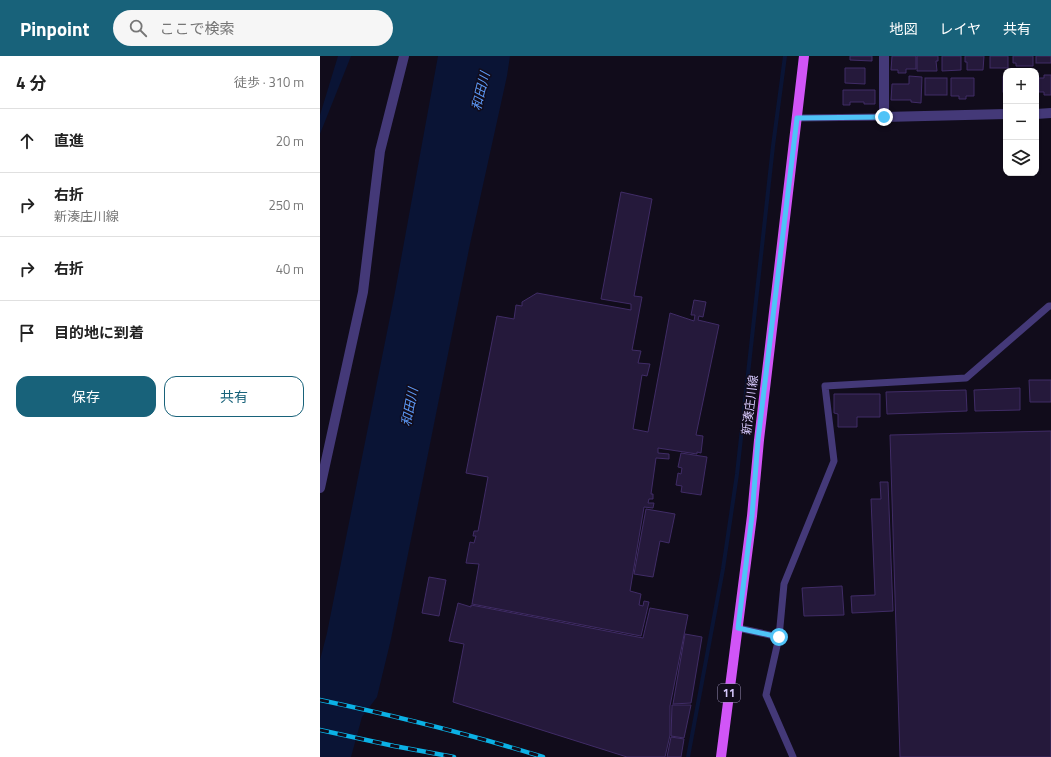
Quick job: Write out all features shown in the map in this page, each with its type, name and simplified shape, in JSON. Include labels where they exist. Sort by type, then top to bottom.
[{"type":"main road","name":"新湊庄川線","points":[[721,757],[752,516],[758,440],[804,56]]},
{"type":"street","points":[[320,488],[362,292],[380,151],[404,56]]},
{"type":"street","points":[[884,56],[884,117],[1003,114]]},
{"type":"street","points":[[1039,114],[1051,113]]},
{"type":"lane","points":[[797,118],[884,117]]},
{"type":"lane","points":[[793,757],[766,695],[779,637],[784,584],[834,461],[825,386],[966,378],[1043,311],[1051,306]]},
{"type":"lane","points":[[738,628],[779,637]]},
{"type":"water","points":[[338,56],[351,56],[320,134],[320,115]]},
{"type":"water","name":"和田川","points":[[438,56],[510,56],[507,76],[470,244],[391,639],[377,697],[362,717],[351,757],[320,757],[320,660],[327,633],[395,292]]},
{"type":"building","points":[[850,56],[872,56],[872,61],[850,60]]},
{"type":"building","points":[[892,56],[916,56],[916,69],[906,69],[906,73],[898,73],[898,70],[891,70]]},
{"type":"building","points":[[917,56],[938,56],[938,61],[936,61],[937,71],[917,71]]},
{"type":"building","points":[[942,56],[961,56],[961,70],[942,71]]},
{"type":"building","points":[[965,56],[984,56],[983,70],[967,70]]},
{"type":"building","points":[[990,56],[1008,56],[1008,68],[990,68]]},
{"type":"building","points":[[1013,56],[1033,56],[1033,66],[1016,66],[1016,63],[1013,63]]},
{"type":"building","points":[[1036,56],[1051,56],[1051,63],[1036,63]]},
{"type":"building","points":[[845,68],[865,68],[865,84],[845,83]]},
{"type":"building","points":[[1044,75],[1051,75],[1051,95],[1044,95],[1044,92],[1039,92],[1039,78],[1044,78]]},
{"type":"building","points":[[909,76],[922,77],[921,103],[911,102],[911,100],[891,100],[892,84],[909,84]]},
{"type":"building","points":[[925,78],[947,78],[947,95],[925,95]]},
{"type":"building","points":[[951,78],[974,78],[974,96],[966,96],[966,99],[959,99],[959,96],[951,96]]},
{"type":"building","points":[[843,90],[875,90],[875,104],[850,102],[850,105],[843,105]]},
{"type":"building","points":[[621,192],[652,199],[634,296],[642,297],[632,350],[641,351],[638,363],[650,364],[647,376],[642,375],[633,429],[648,432],[670,313],[694,321],[695,315],[691,315],[694,300],[706,302],[703,317],[699,316],[698,320],[719,325],[696,435],[703,436],[701,453],[697,452],[697,454],[658,448],[658,453],[669,454],[669,459],[656,458],[651,494],[653,494],[653,499],[649,499],[648,503],[654,503],[653,508],[644,507],[630,591],[641,594],[639,605],[643,606],[644,601],[649,602],[641,636],[472,604],[479,564],[466,563],[470,542],[474,543],[476,536],[473,536],[474,531],[478,531],[488,477],[466,473],[497,316],[514,319],[516,305],[522,306],[522,302],[537,293],[631,310],[631,304],[601,299]]},
{"type":"building","points":[[1029,380],[1051,380],[1051,402],[1030,402]]},
{"type":"building","points":[[1020,388],[1020,410],[975,411],[974,390]]},
{"type":"building","points":[[966,390],[967,411],[887,414],[886,392]]},
{"type":"building","points":[[834,394],[880,394],[880,417],[857,417],[857,427],[838,427],[838,414],[834,413]]},
{"type":"building","points":[[1051,431],[1051,757],[900,757],[890,435]]},
{"type":"building","points":[[681,453],[707,457],[701,495],[681,492],[682,486],[676,485],[678,473],[681,474],[682,468],[678,467]]},
{"type":"building","points":[[880,482],[888,482],[893,611],[852,613],[851,596],[875,595],[871,499],[881,499]]},
{"type":"building","points":[[646,509],[675,514],[669,543],[660,541],[653,577],[634,574]]},
{"type":"building","points":[[429,577],[446,580],[439,616],[422,613]]},
{"type":"building","points":[[842,586],[844,615],[804,616],[802,588]]},
{"type":"building","points":[[458,603],[471,607],[471,605],[643,638],[650,608],[688,615],[670,706],[670,735],[665,757],[627,757],[453,702],[464,644],[449,641]]},
{"type":"building","points":[[685,634],[702,637],[691,703],[673,704]]},
{"type":"building","points":[[672,705],[691,705],[684,738],[671,736]]},
{"type":"building","points":[[671,737],[684,739],[681,757],[667,757]]},
{"type":"waterway","points":[[688,757],[723,569],[737,474],[773,146],[785,56]]},
{"type":"railway","points":[[320,700],[432,726],[543,757]]},
{"type":"railway","points":[[320,730],[454,757]]},
{"type":"route","points":[[779,637],[738,628],[752,516],[758,440],[797,118],[884,117]]}]
